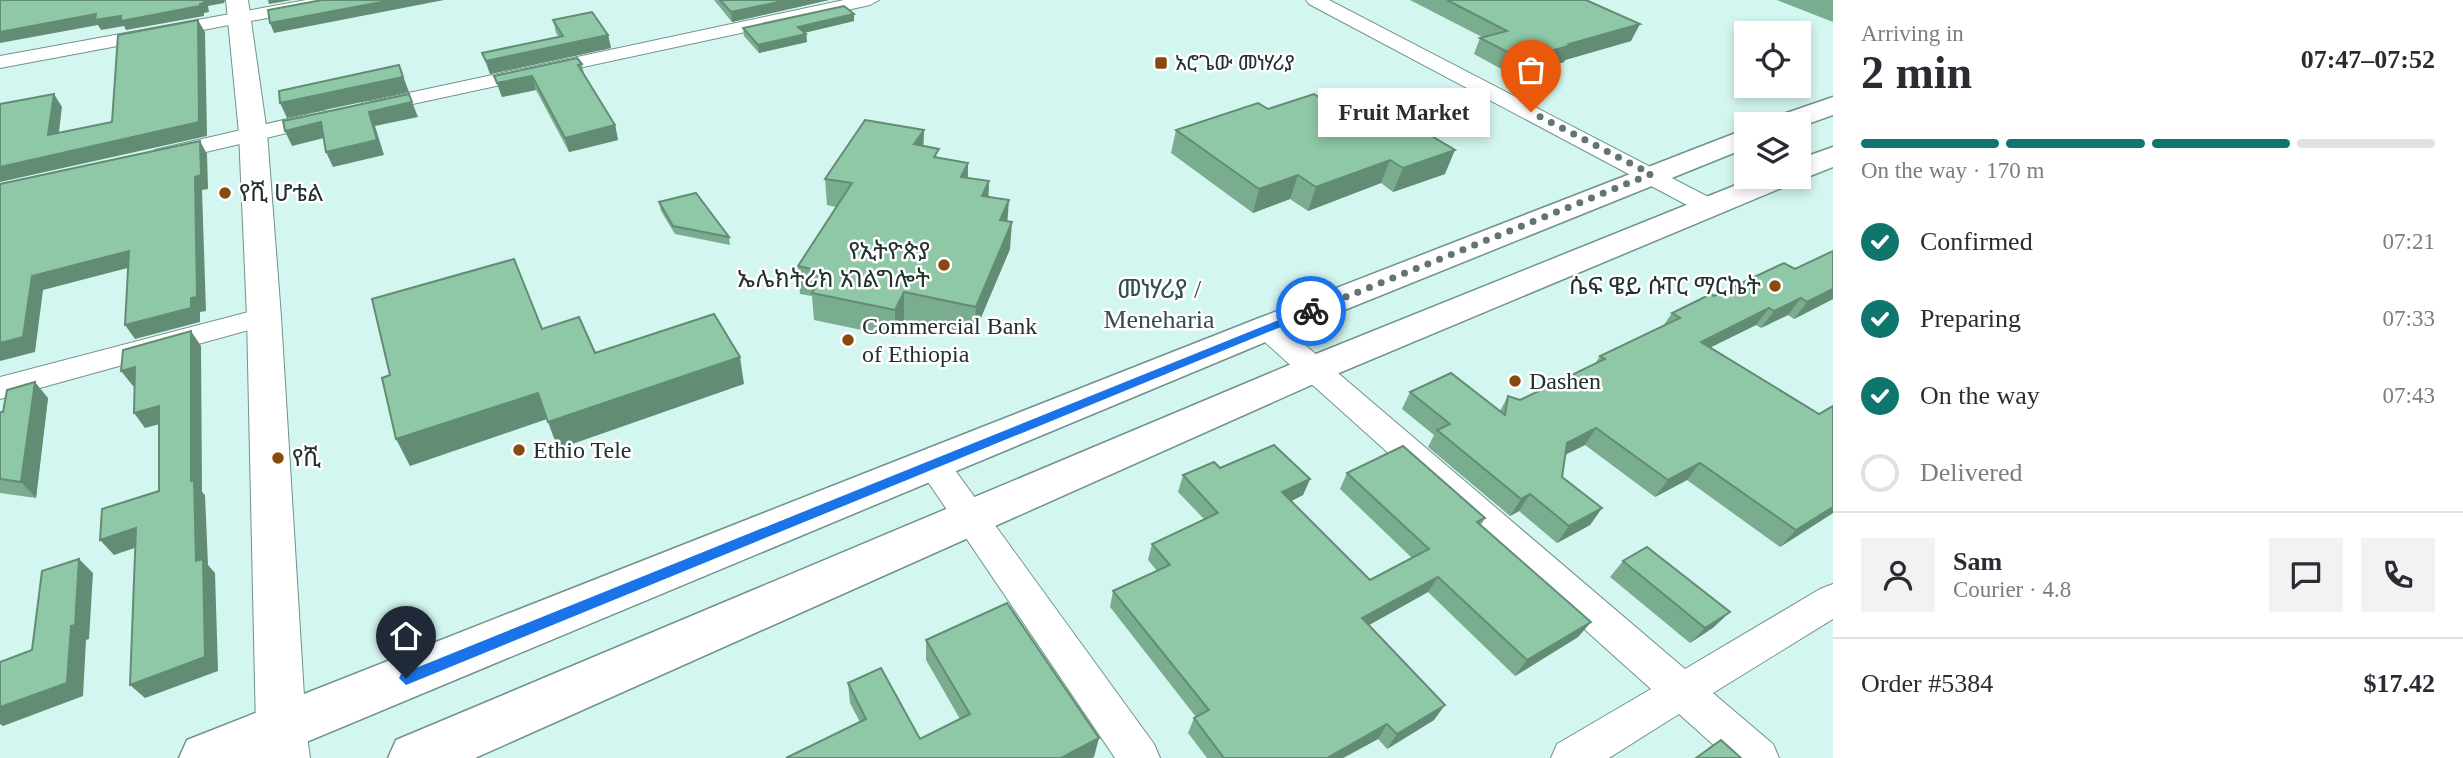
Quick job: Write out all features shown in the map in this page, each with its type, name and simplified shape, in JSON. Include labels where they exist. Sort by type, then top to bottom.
[{"type":"main road","points":[[1811,113],[1833,104]]},
{"type":"main road","points":[[206,758],[283,744],[933,464],[1734,143]]},
{"type":"main road","points":[[1811,165],[1833,156]]},
{"type":"main road","points":[[415,758],[1314,369],[1753,189]]},
{"type":"street","points":[[0,62],[238,9],[337,0]]},
{"type":"street","points":[[144,159],[870,0]]},
{"type":"street","points":[[1315,0],[1651,174],[1709,207]]},
{"type":"street","points":[[238,9],[253,133],[283,744]]},
{"type":"street","points":[[0,388],[264,317]]},
{"type":"street","points":[[1267,328],[1758,758]]},
{"type":"street","points":[[933,464],[1139,758]]},
{"type":"street","points":[[1572,758],[1833,600]]},
{"type":"building","points":[[0,0],[204,0],[204,3],[121,21],[121,16],[95,20],[96,14],[0,32]]},
{"type":"building","points":[[322,0],[392,0],[270,23],[268,10]]},
{"type":"building","points":[[720,0],[788,0],[731,12]]},
{"type":"building","points":[[1447,0],[1586,0],[1640,24],[1521,59],[1480,38],[1507,31]]},
{"type":"building","points":[[844,6],[854,14],[798,27],[806,34],[758,45],[743,28]]},
{"type":"building","points":[[592,12],[608,35],[486,61],[482,53],[563,36],[553,20]]},
{"type":"building","points":[[198,20],[199,122],[0,167],[0,104],[54,94],[48,135],[112,122],[118,35]]},
{"type":"building","points":[[577,58],[582,64],[578,65],[615,125],[565,138],[532,76],[497,83],[494,76]]},
{"type":"building","points":[[399,65],[403,77],[280,103],[279,91]]},
{"type":"building","points":[[409,94],[412,102],[369,112],[377,140],[326,152],[321,122],[285,131],[283,121]]},
{"type":"building","points":[[1314,94],[1336,107],[1368,98],[1455,150],[1403,168],[1390,160],[1316,187],[1298,175],[1259,189],[1176,130],[1258,103],[1268,109]]},
{"type":"building","points":[[865,120],[924,130],[914,144],[939,149],[934,157],[968,163],[961,177],[989,181],[982,196],[1009,200],[1000,220],[1012,222],[976,307],[904,292],[895,310],[812,293],[824,272],[798,266],[852,183],[825,179]]},
{"type":"building","points":[[200,141],[201,175],[195,177],[197,297],[191,298],[191,308],[125,325],[129,251],[32,276],[23,337],[0,343],[0,184]]},
{"type":"building","points":[[696,193],[729,237],[673,226],[659,202]]},
{"type":"building","points":[[1833,251],[1833,289],[1807,302],[1801,298],[1774,311],[1769,308],[1701,342],[1819,414],[1833,406],[1833,507],[1796,530],[1700,463],[1668,480],[1596,428],[1567,443],[1562,477],[1602,508],[1569,526],[1530,494],[1521,499],[1437,430],[1450,424],[1410,392],[1451,373],[1505,415],[1508,396],[1520,400],[1605,359],[1600,356],[1680,318],[1672,313],[1784,263],[1795,269]]},
{"type":"building","points":[[514,259],[542,329],[579,317],[595,353],[714,314],[740,357],[548,422],[538,393],[396,439],[382,378],[390,375],[372,299]]},
{"type":"building","points":[[191,331],[191,481],[194,480],[196,561],[203,559],[205,657],[130,685],[136,528],[100,540],[102,509],[159,491],[159,406],[134,413],[135,367],[121,371],[123,350]]},
{"type":"building","points":[[35,382],[21,482],[0,479],[0,412],[3,412],[7,390]]},
{"type":"building","points":[[1274,445],[1310,479],[1282,492],[1370,580],[1429,549],[1347,473],[1403,446],[1485,518],[1477,522],[1591,622],[1527,660],[1438,577],[1362,618],[1445,705],[1397,734],[1387,724],[1327,758],[1224,758],[1194,718],[1209,710],[1113,591],[1170,565],[1152,544],[1218,513],[1183,475],[1214,462],[1220,468]]},
{"type":"building","points":[[1647,547],[1730,612],[1705,628],[1623,561]]},
{"type":"building","points":[[79,559],[75,625],[71,626],[67,683],[0,707],[0,662],[32,650],[42,571]]},
{"type":"building","points":[[1007,603],[1099,738],[1061,758],[786,758],[866,719],[848,683],[881,668],[920,739],[970,714],[926,640]]},
{"type":"building","points":[[1721,740],[1741,758],[1696,758]]},
{"type":"way so far","points":[[1311,311],[1651,174],[1531,112]]},
{"type":"place","name":"አሮጌው መነሃሪያ","points":[[1161,63]]},
{"type":"place","name":"Fruit Market","points":[[1531,112]]},
{"type":"place","name":"የሺ ሆቴል","points":[[225,193]]},
{"type":"place","name":"የኢትዮጵያ ኤሌክትሪክ አገልግሎት","points":[[944,265]]},
{"type":"place","name":"ሴፍ ዌይ ሱፐር ማርኬት","points":[[1775,286]]},
{"type":"place","name":"Commercial Bank of Ethiopia","points":[[848,340]]},
{"type":"place","name":"Dashen","points":[[1515,381]]},
{"type":"place","name":"Ethio Tele","points":[[519,450]]},
{"type":"place","name":"የሺ","points":[[278,458]]},
{"type":"district","name":"መነሃሪያ / Meneharia","points":[[1159,304]]},
{"type":"route","points":[[406,678],[1311,311]]}]
